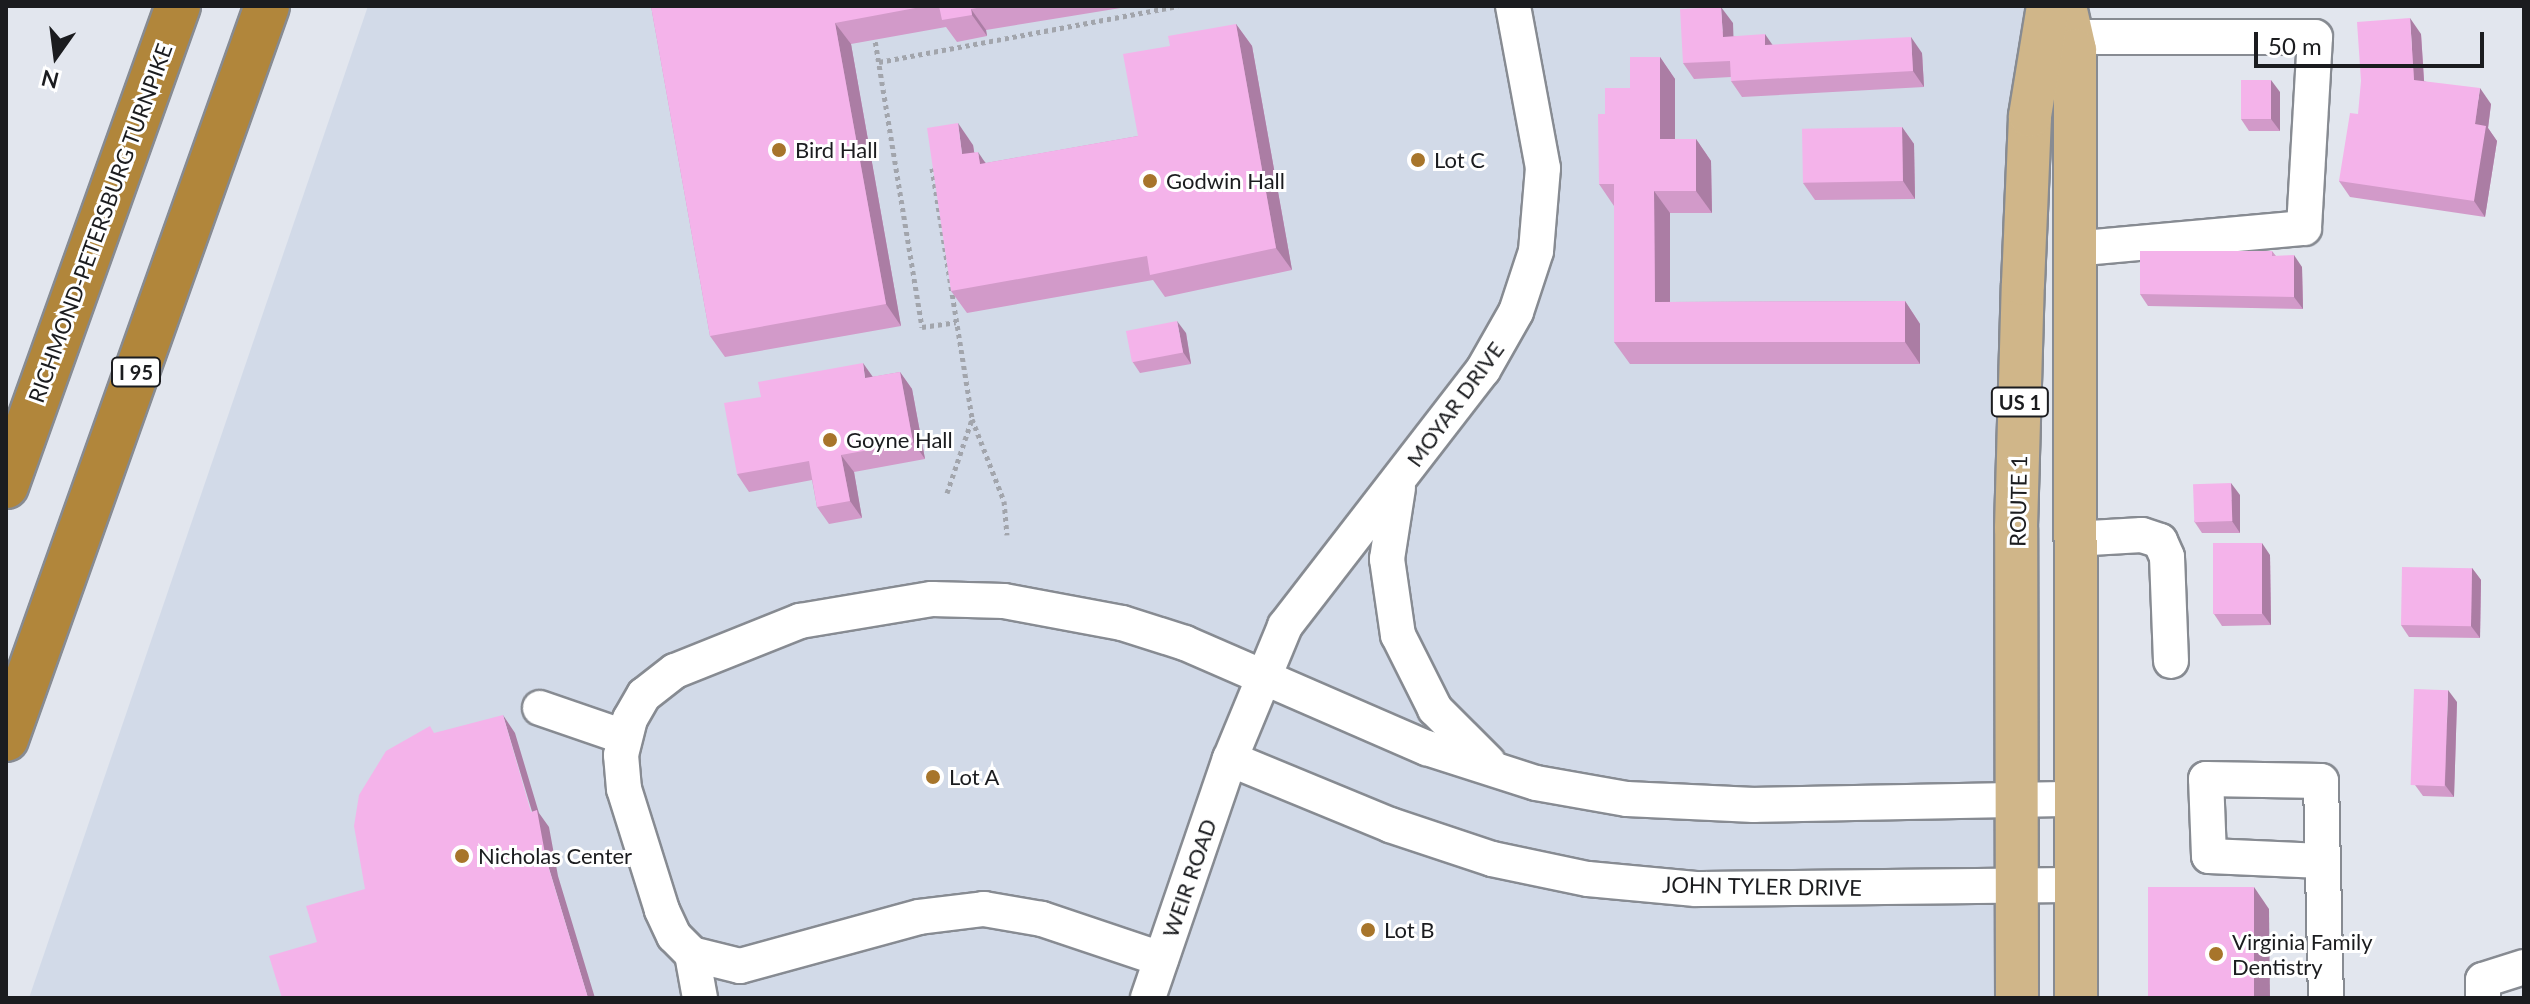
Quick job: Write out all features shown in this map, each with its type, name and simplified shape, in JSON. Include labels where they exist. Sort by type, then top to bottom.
[{"type":"highway","name":"RICHMOND-PETERSBURG TURNPIKE","points":[[6,486],[178,6]]},
{"type":"highway","name":"I 95","points":[[6,739],[267,6]]},
{"type":"main road","name":"US 1","points":[[2063,16],[2073,249],[2076,998]]},
{"type":"main road","name":"ROUTE 1","points":[[2017,998],[2016,528],[2026,193],[2030,116],[2063,16]]},
{"type":"lane","name":"MOYAR DRIVE","points":[[1230,759],[1262,675],[1285,626],[1399,482],[1501,345],[1536,251],[1543,168],[1513,6]]},
{"type":"lane","points":[[2063,16],[2281,22],[2315,37],[2304,228],[2073,249]]},
{"type":"lane","points":[[1399,482],[1388,536],[1388,585],[1406,660],[1450,728],[1501,772]]},
{"type":"lane","points":[[2073,539],[2142,535],[2160,541],[2167,557],[2171,661]]},
{"type":"lane","points":[[1161,959],[1042,919],[984,909],[919,917],[740,966],[692,954],[674,936],[662,910],[624,789],[624,737],[644,695],[675,671],[730,646],[826,615],[932,599],[1062,609],[1185,643],[1427,748],[1501,772],[1627,799],[1684,802],[2073,799]]},
{"type":"lane","points":[[540,708],[624,737]]},
{"type":"lane","name":"JOHN TYLER DRIVE","points":[[1230,759],[1433,840],[1492,859],[1588,879],[1696,889],[2074,885]]},
{"type":"lane","name":"WEIR ROAD","points":[[1148,998],[1230,759]]},
{"type":"lane","points":[[2322,861],[2326,998]]},
{"type":"lane","points":[[692,954],[700,998]]},
{"type":"lane","points":[[2483,998],[2483,980],[2524,967]]},
{"type":"path","points":[[879,62],[1178,6]]},
{"type":"path","points":[[871,20],[922,327],[956,322]]},
{"type":"path","points":[[932,168],[972,419],[1004,501],[1007,535]]},
{"type":"path","points":[[947,493],[972,419]]},
{"type":"shaded area","points":[[368,6],[2039,6],[2022,998],[29,998]]},
{"type":"building","name":"Bird Hall","points":[[651,6],[926,6],[835,23],[886,304],[710,336]]},
{"type":"building","points":[[939,6],[988,6],[971,9],[972,15],[942,20]]},
{"type":"building","points":[[1721,7],[1723,37],[1765,34],[1765,45],[1911,37],[1913,71],[1731,81],[1730,61],[1683,63],[1680,9]]},
{"type":"building","points":[[2410,18],[2414,80],[2480,88],[2475,124],[2486,126],[2474,201],[2339,181],[2350,113],[2358,114],[2361,81],[2357,22]]},
{"type":"building","name":"Godwin Hall","points":[[1236,24],[1276,248],[1150,275],[1147,256],[951,291],[927,128],[958,123],[962,154],[978,152],[980,164],[1138,136],[1123,54],[1170,46],[1168,36]]},
{"type":"building","points":[[1630,57],[1660,57],[1660,139],[1696,139],[1696,191],[1654,191],[1655,302],[1905,301],[1905,342],[1614,342],[1614,184],[1599,184],[1598,114],[1605,114],[1605,88],[1630,88]]},
{"type":"building","points":[[2241,80],[2271,80],[2271,119],[2241,119]]},
{"type":"building","points":[[1902,127],[1903,181],[1803,183],[1802,129]]},
{"type":"building","points":[[2140,251],[2272,251],[2272,256],[2294,255],[2294,297],[2140,294]]},
{"type":"building","points":[[1177,321],[1183,352],[1132,362],[1126,331]]},
{"type":"building","name":"Goyne Hall","points":[[863,363],[865,378],[900,372],[913,442],[841,455],[850,501],[817,507],[809,461],[737,474],[724,403],[761,397],[758,382]]},
{"type":"building","points":[[2231,483],[2232,521],[2194,522],[2193,484]]},
{"type":"building","points":[[2213,543],[2262,543],[2262,614],[2213,614]]},
{"type":"building","points":[[2402,567],[2472,568],[2471,626],[2401,625]]},
{"type":"building","points":[[2414,689],[2448,690],[2445,786],[2411,785]]},
{"type":"building","name":"Nicholas Center","points":[[503,715],[531,812],[537,810],[546,859],[588,998],[282,998],[269,956],[317,942],[306,906],[365,889],[354,826],[359,795],[386,751],[430,726],[434,733]]},
{"type":"building","name":"Virginia Family Dentistry","points":[[2148,887],[2254,887],[2254,998],[2148,998]]},
{"type":"place","name":"Bird Hall","points":[[779,150]]},
{"type":"place","name":"Lot C","points":[[1418,160]]},
{"type":"place","name":"Godwin Hall","points":[[1150,181]]},
{"type":"place","name":"Goyne Hall","points":[[830,440]]},
{"type":"place","name":"Lot A","points":[[933,777]]},
{"type":"place","name":"Nicholas Center","points":[[462,856]]},
{"type":"place","name":"Lot B","points":[[1368,930]]},
{"type":"place","name":"Virginia Family Dentistry","points":[[2216,954]]}]
